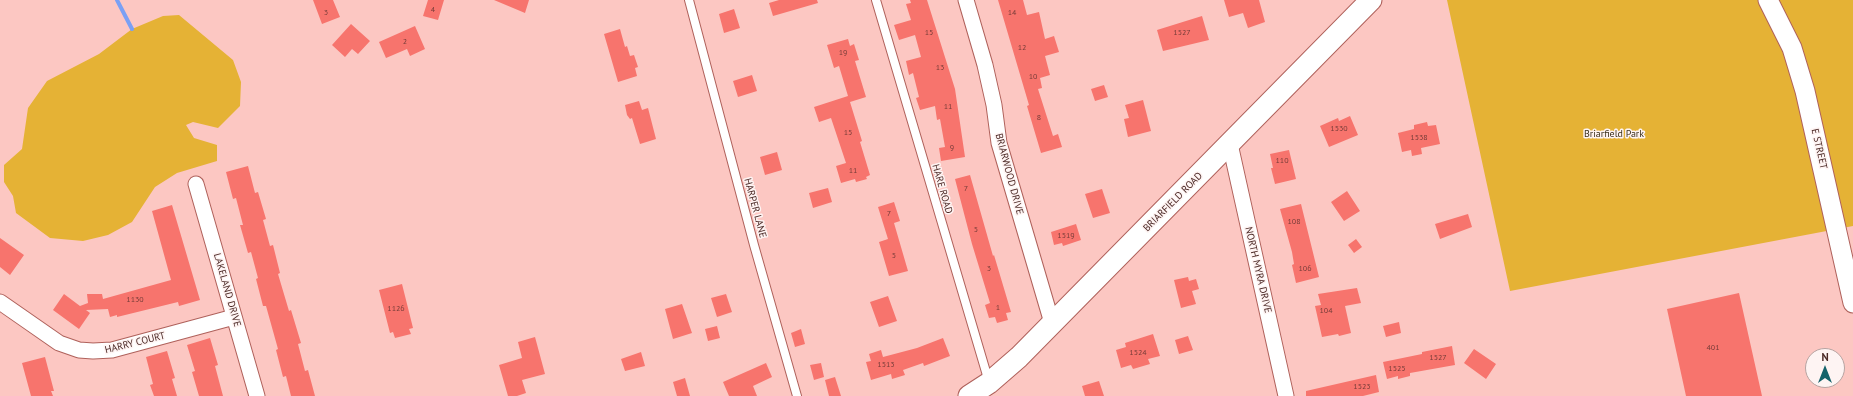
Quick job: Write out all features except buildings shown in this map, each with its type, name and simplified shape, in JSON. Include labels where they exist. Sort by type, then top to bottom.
[{"type":"main road","name":"BRIARFIELD ROAD","points":[[969,396],[990,383],[1020,357],[1230,144],[1362,4]]},
{"type":"street","name":"BRIARWOOD DRIVE","points":[[966,0],[985,65],[994,105],[999,143],[1052,323]]},
{"type":"street","name":"E STREET","points":[[1768,0],[1786,33],[1805,91],[1853,303]]},
{"type":"street","name":"NORTH MYRA DRIVE","points":[[1230,144],[1286,396]]},
{"type":"street","name":"LAKELAND DRIVE","points":[[196,184],[257,396]]},
{"type":"street","name":"HARRY COURT","points":[[0,302],[59,343],[79,350],[94,352],[112,350],[234,317]]},
{"type":"lane","name":"HARPER LANE","points":[[688,0],[696,25],[754,245],[797,396]]},
{"type":"lane","name":"HARE ROAD","points":[[876,0],[990,383]]},
{"type":"green space","name":"Briarfield Park","points":[[1447,0],[1853,0],[1853,226],[1510,291]]},
{"type":"green space","points":[[179,15],[233,60],[241,82],[240,106],[218,128],[193,122],[186,125],[194,138],[217,145],[217,161],[177,173],[155,187],[132,222],[108,235],[83,241],[50,238],[16,213],[13,196],[4,182],[4,165],[22,149],[28,108],[47,81],[99,54],[132,29],[163,16]]},
{"type":"waterway","points":[[117,0],[132,29]]}]
